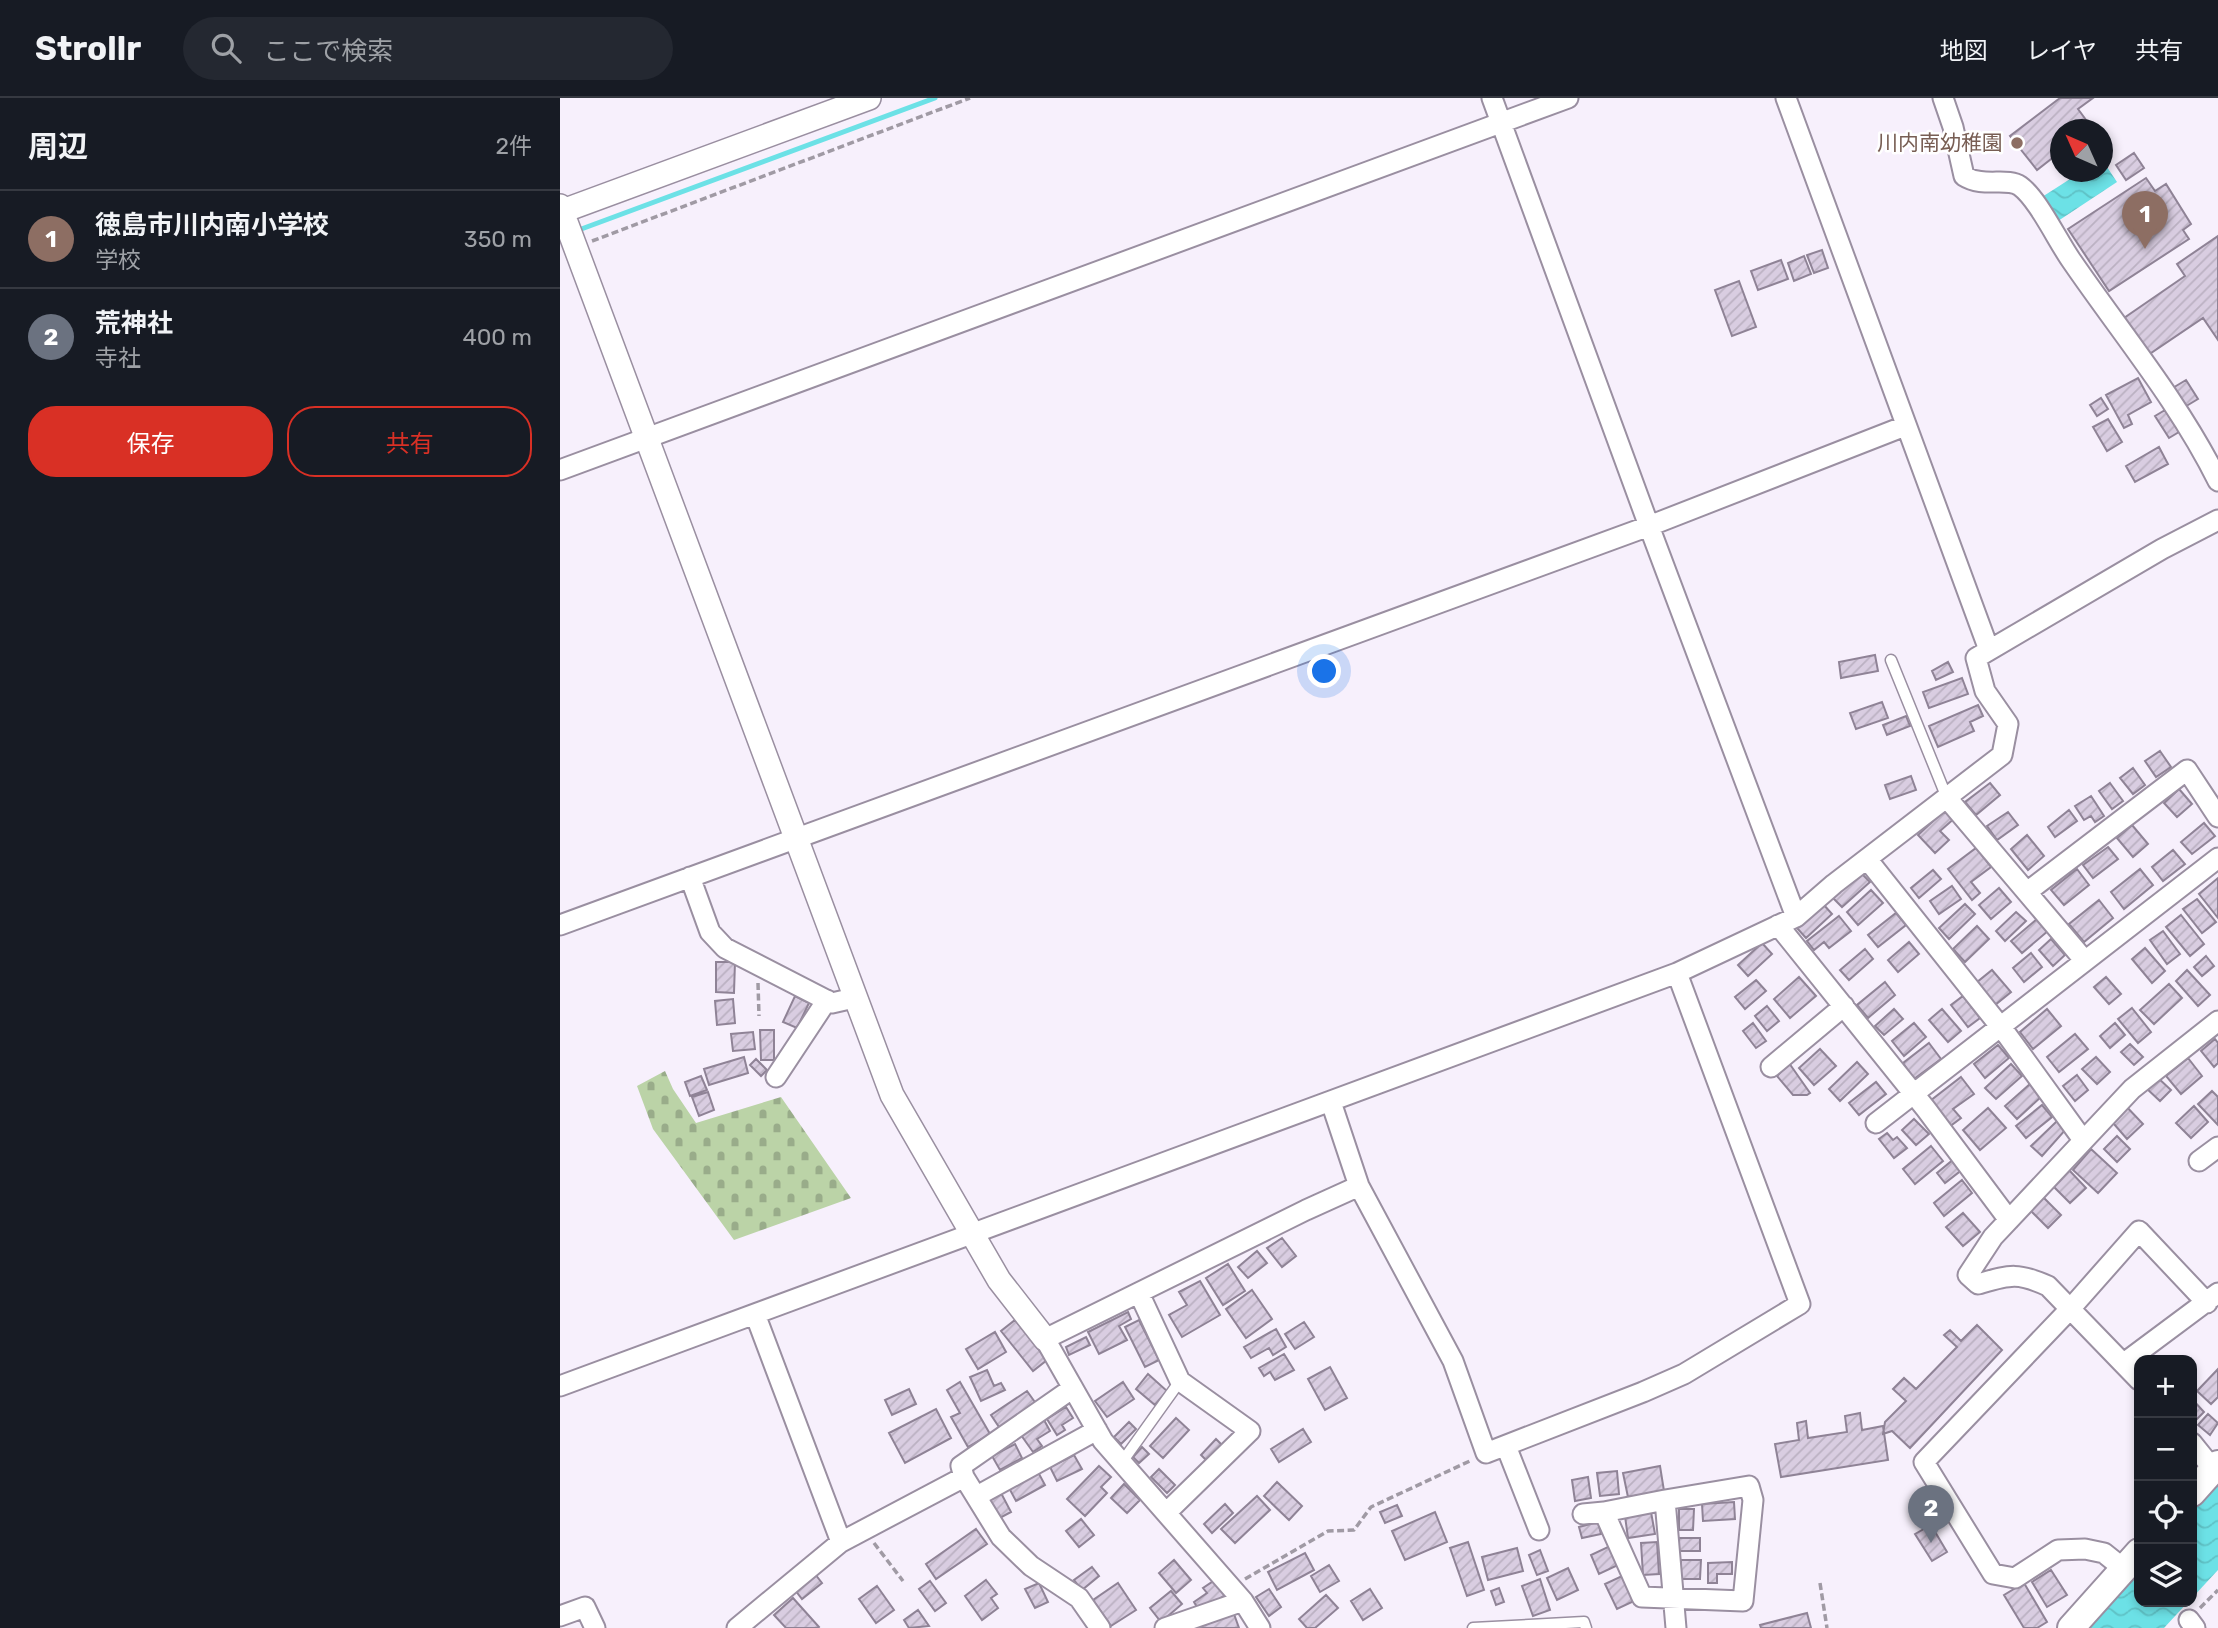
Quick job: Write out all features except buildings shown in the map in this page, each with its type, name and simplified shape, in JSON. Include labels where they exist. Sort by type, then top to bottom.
[{"type":"main road","points":[[2197,1487],[2216,1466]]},
{"type":"main road","points":[[2071,1628],[2132,1561]]},
{"type":"street","points":[[869,98],[562,213],[892,1095],[970,1233],[999,1280],[1045,1339],[1103,1441],[1237,1594],[1260,1628]]},
{"type":"street","points":[[1492,98],[1796,917]]},
{"type":"street","points":[[560,470],[1568,98]]},
{"type":"street","points":[[1786,98],[1989,650]]},
{"type":"street","points":[[1943,98],[1964,176],[1975,183],[2017,183],[2029,194],[2054,236],[2213,457],[2218,481]]},
{"type":"street","points":[[560,925],[1649,526],[1905,426]]},
{"type":"street","points":[[560,1386],[1677,972],[1796,917],[2003,755],[2008,724],[1985,691],[1976,657],[2162,549],[2218,520]]},
{"type":"street","points":[[2026,892],[2187,770],[2218,817]]},
{"type":"street","points":[[1947,798],[2085,961]]},
{"type":"street","points":[[1877,1123],[2218,858]]},
{"type":"street","points":[[1867,859],[2000,1027],[2083,1140]]},
{"type":"street","points":[[690,877],[710,932],[725,948],[832,1003],[854,998]]},
{"type":"street","points":[[1778,925],[1915,1095],[2008,1220]]},
{"type":"street","points":[[1331,1102],[1359,1186],[1453,1362],[1486,1453],[1506,1446],[1684,1374],[1800,1304],[1677,972]]},
{"type":"street","points":[[776,1077],[827,1000]]},
{"type":"street","points":[[1771,1067],[1844,1006]]},
{"type":"street","points":[[2134,1374],[2048,1286],[2011,1275],[1978,1284],[1968,1275],[1993,1237],[2132,1089],[2218,1021]]},
{"type":"street","points":[[2199,1161],[2218,1147]]},
{"type":"street","points":[[1045,1339],[1359,1186]]},
{"type":"street","points":[[2124,1363],[2212,1298],[2139,1231],[2071,1308],[1924,1462],[1993,1574],[2015,1578],[2057,1550],[2085,1549],[2132,1561]]},
{"type":"street","points":[[1139,1293],[1180,1381],[1250,1431],[1167,1513]]},
{"type":"street","points":[[755,1314],[841,1542]]},
{"type":"street","points":[[1073,1388],[961,1466],[964,1477],[1001,1537],[1031,1566],[1079,1598],[1100,1628]]},
{"type":"street","points":[[976,1496],[1097,1430]]},
{"type":"street","points":[[1506,1446],[1539,1530]]},
{"type":"street","points":[[2197,1448],[2216,1466]]},
{"type":"street","points":[[737,1628],[841,1542],[964,1477]]},
{"type":"street","points":[[1583,1514],[1749,1486],[1753,1500],[1743,1601],[1642,1597],[1604,1512]]},
{"type":"street","points":[[1665,1500],[1676,1628]]},
{"type":"street","points":[[1165,1628],[1237,1594]]},
{"type":"street","points":[[560,1616],[585,1607],[595,1628]]},
{"type":"lane","points":[[1891,660],[1947,798]]},
{"type":"lane","points":[[1122,1462],[1180,1381]]},
{"type":"lane","points":[[1473,1628],[1524,1623],[1584,1622],[1586,1628]]},
{"type":"path","points":[[574,245],[970,98]]},
{"type":"path","points":[[757,965],[759,1016]]},
{"type":"path","points":[[1237,1594],[1328,1531],[1354,1530],[1370,1507],[1486,1453]]},
{"type":"path","points":[[864,1530],[903,1581]]},
{"type":"path","points":[[1821,1583],[1827,1628]]},
{"type":"green space","points":[[665,1071],[673,1089],[696,1123],[781,1097],[851,1198],[734,1240],[653,1129],[637,1086]]},
{"type":"water","points":[[2113,176],[2117,182],[2058,221],[2042,197],[2065,182],[2113,182]]},
{"type":"water","points":[[2218,1480],[2218,1570],[2197,1593],[2197,1544],[2197,1504]]},
{"type":"water","points":[[2134,1576],[2134,1607],[2183,1607],[2164,1628],[2089,1628]]},
{"type":"waterway","points":[[576,231],[935,98]]},
{"type":"place","name":"川内南幼稚園","points":[[2017,143]]},
{"type":"place","name":"徳島市川内南小学校","points":[[2145,249]]},
{"type":"place","name":"荒神社","points":[[1931,1543]]}]
